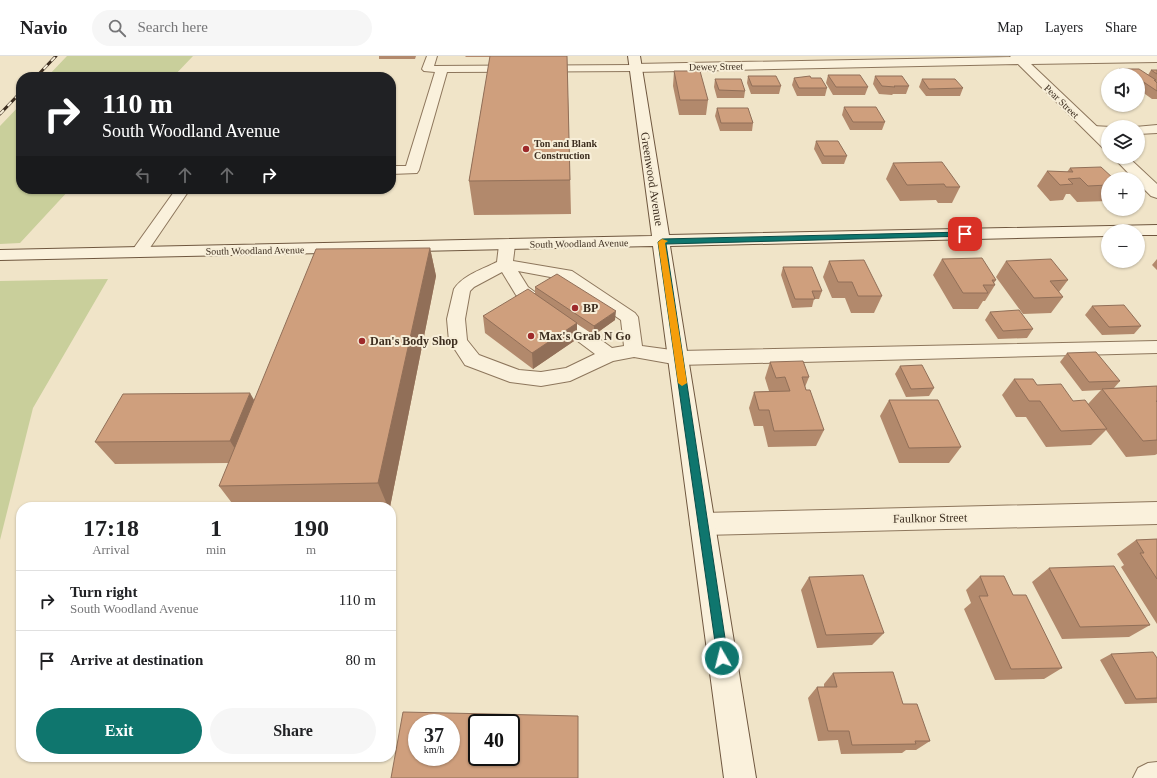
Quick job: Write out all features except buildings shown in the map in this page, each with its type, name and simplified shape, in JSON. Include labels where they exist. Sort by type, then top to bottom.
[{"type":"street","name":"Pear Street","points":[[1018,58],[1101,138]]},
{"type":"street","name":"Dewey Street","points":[[634,62],[1157,58]]},
{"type":"street","name":"Greenwood Avenue","points":[[634,62],[662,242],[740,778]]},
{"type":"street","points":[[1127,164],[1157,193]]},
{"type":"street","name":"South Woodland Avenue","points":[[0,255],[662,242],[1157,230]]},
{"type":"street","name":"Faulknor Street","points":[[703,524],[1157,513]]},
{"type":"lane","points":[[432,56],[428,69],[634,62]]},
{"type":"lane","points":[[396,170],[412,170],[442,69]]},
{"type":"lane","points":[[1145,130],[1157,129]]},
{"type":"lane","points":[[1093,130],[1101,130]]},
{"type":"lane","points":[[139,252],[180,194]]},
{"type":"lane","points":[[507,245],[505,264],[522,291],[609,355]]},
{"type":"lane","points":[[634,351],[630,317],[566,275],[505,264],[468,283],[462,289],[456,319],[458,341],[472,360],[517,377],[541,379],[570,374],[609,355],[634,351],[679,358],[1157,347]]},
{"type":"lane","points":[[1148,778],[1157,777]]},
{"type":"green space","points":[[67,56],[193,56],[178,72],[52,72]]},
{"type":"green space","points":[[16,109],[16,194],[65,194],[20,243],[0,244],[0,126]]},
{"type":"green space","points":[[108,279],[33,408],[0,540],[0,281]]},
{"type":"railway","points":[[41,72],[56,56]]},
{"type":"railway","points":[[0,114],[16,97]]},
{"type":"slow traffic","points":[[664,241],[662,242],[682,383]]},
{"type":"place","name":"Ton and Blank Construction","points":[[526,149]]},
{"type":"place","name":"BP","points":[[575,308]]},
{"type":"place","name":"Max's Grab N Go","points":[[531,336]]},
{"type":"place","name":"Dan's Body Shop","points":[[362,341]]},
{"type":"route","points":[[722,658],[662,242],[965,234]]}]
